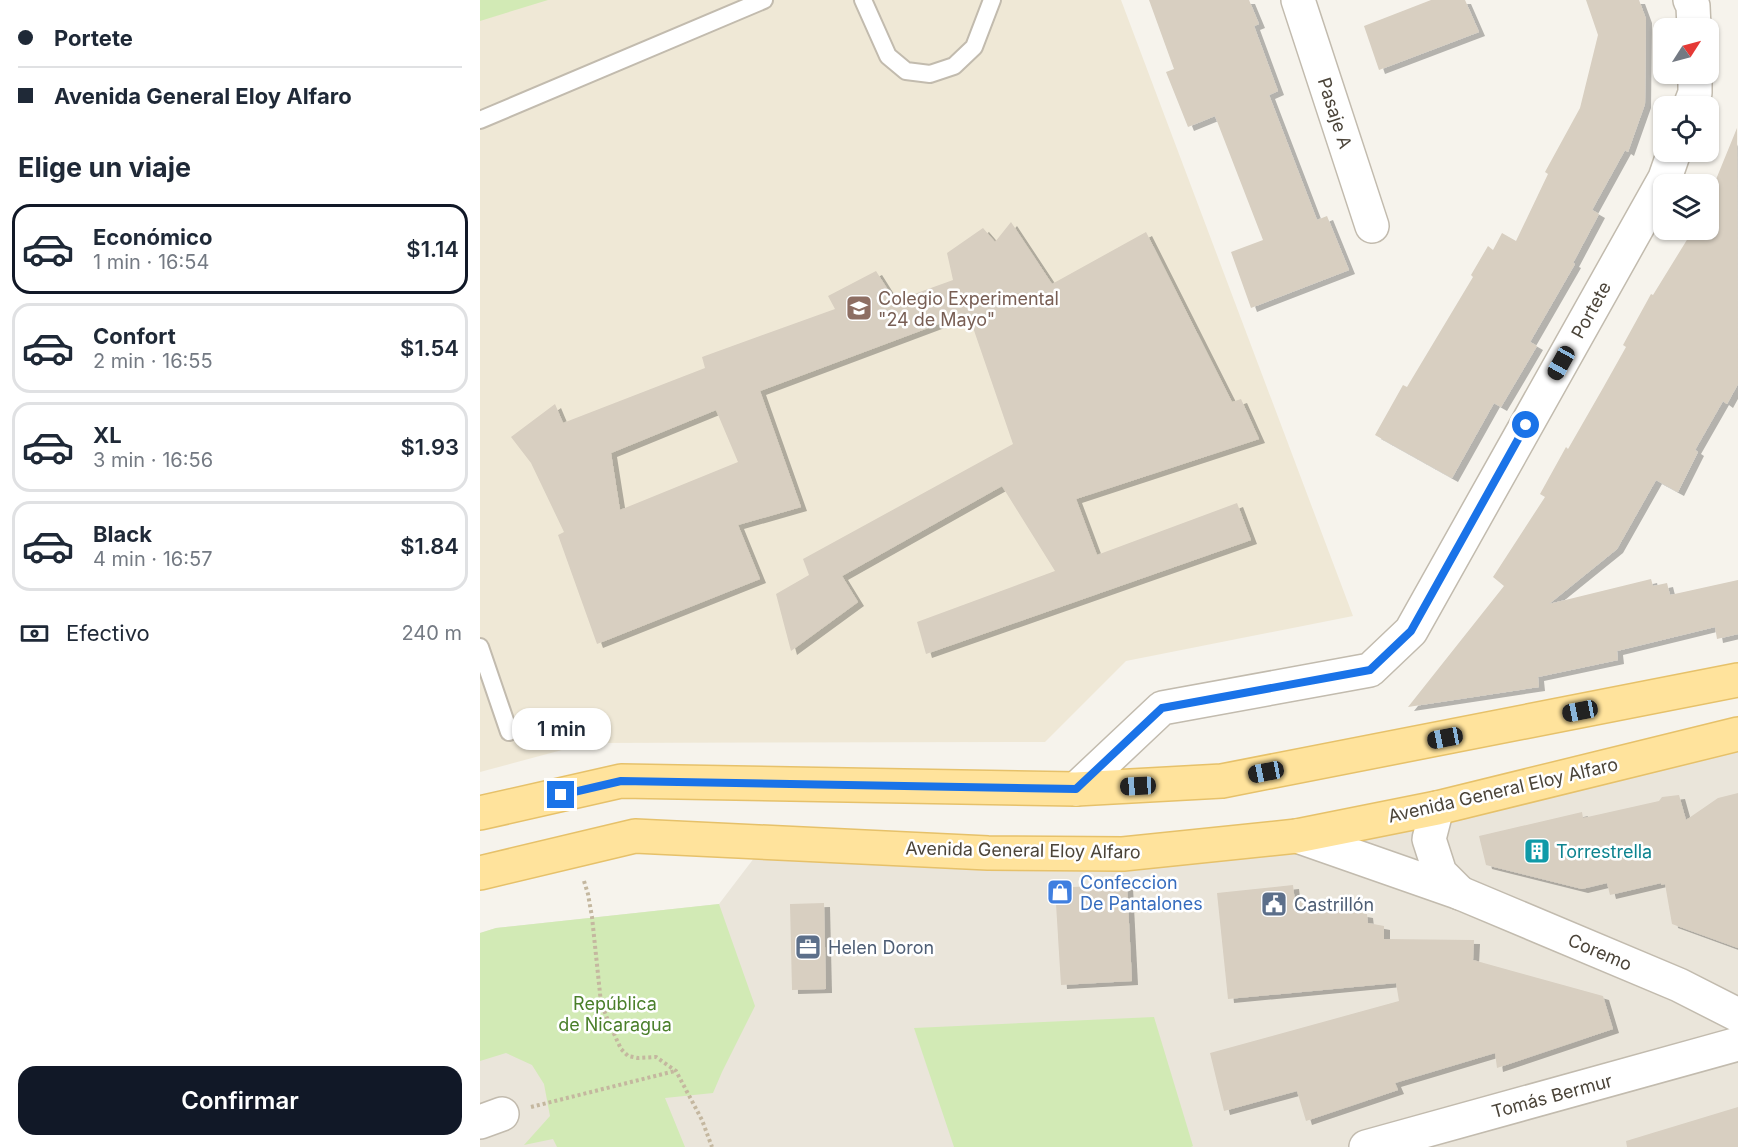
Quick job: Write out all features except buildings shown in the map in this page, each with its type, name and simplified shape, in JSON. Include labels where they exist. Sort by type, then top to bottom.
[{"type":"main road","points":[[480,813],[621,781],[1076,789],[1222,781],[1738,680]]},
{"type":"main road","name":"Avenida General Eloy Alfaro","points":[[480,873],[635,836],[988,853],[1112,854],[1297,836],[1437,808],[1738,734]]},
{"type":"street","name":"Pasaje A","points":[[1298,0],[1372,226]]},
{"type":"street","points":[[1690,0],[1694,18]]},
{"type":"street","name":"Portete","points":[[1076,789],[1162,708],[1370,670],[1411,631],[1665,178],[1671,162]]},
{"type":"street","name":"Coremo","points":[[1437,808],[1429,839],[1440,873],[1460,893]]},
{"type":"street","name":"Coremo","points":[[1297,836],[1460,893],[1679,985],[1738,1015]]},
{"type":"street","name":"Tomás Bermur","points":[[1366,1147],[1738,1044]]},
{"type":"lane","points":[[480,120],[764,0]]},
{"type":"lane","points":[[863,0],[888,56],[906,71],[930,74],[954,66],[974,47],[992,0]]},
{"type":"lane","points":[[480,647],[509,732]]},
{"type":"path","points":[[588,894],[601,1004],[621,1049],[628,1056],[656,1057],[676,1071],[702,1120],[712,1147]]},
{"type":"path","points":[[491,1118],[676,1071]]},
{"type":"shaded area","name":"Colegio Experimental \"24 de Mayo\"","points":[[480,0],[1121,0],[1353,616],[1126,661],[1045,742],[588,743],[480,772]]},
{"type":"shaded area","points":[[1738,751],[1738,1147],[480,1147],[480,933],[496,928],[719,904],[767,841],[1297,836]]},
{"type":"green space","points":[[480,0],[548,0],[480,21]]},
{"type":"green space","name":"República de Nicaragua","points":[[719,904],[755,1006],[713,1093],[665,1098],[685,1147],[557,1147],[553,1139],[524,1145],[550,1116],[544,1084],[532,1065],[506,1053],[480,1061],[480,933],[496,928]]},
{"type":"green space","points":[[1154,1017],[1193,1146],[1191,1147],[954,1147],[914,1028]]},
{"type":"place","name":"Colegio Experimental \"24 de Mayo\"","points":[[859,308]]},
{"type":"place","name":"Torrestrella","points":[[1537,851]]},
{"type":"place","name":"Confeccion De Pantalones","points":[[1060,892]]},
{"type":"place","name":"Castrillón","points":[[1274,904]]},
{"type":"place","name":"Helen Doron","points":[[808,947]]},
{"type":"route","points":[[561,795],[621,781],[1076,789],[1162,708],[1370,670],[1411,631],[1526,425]]}]
